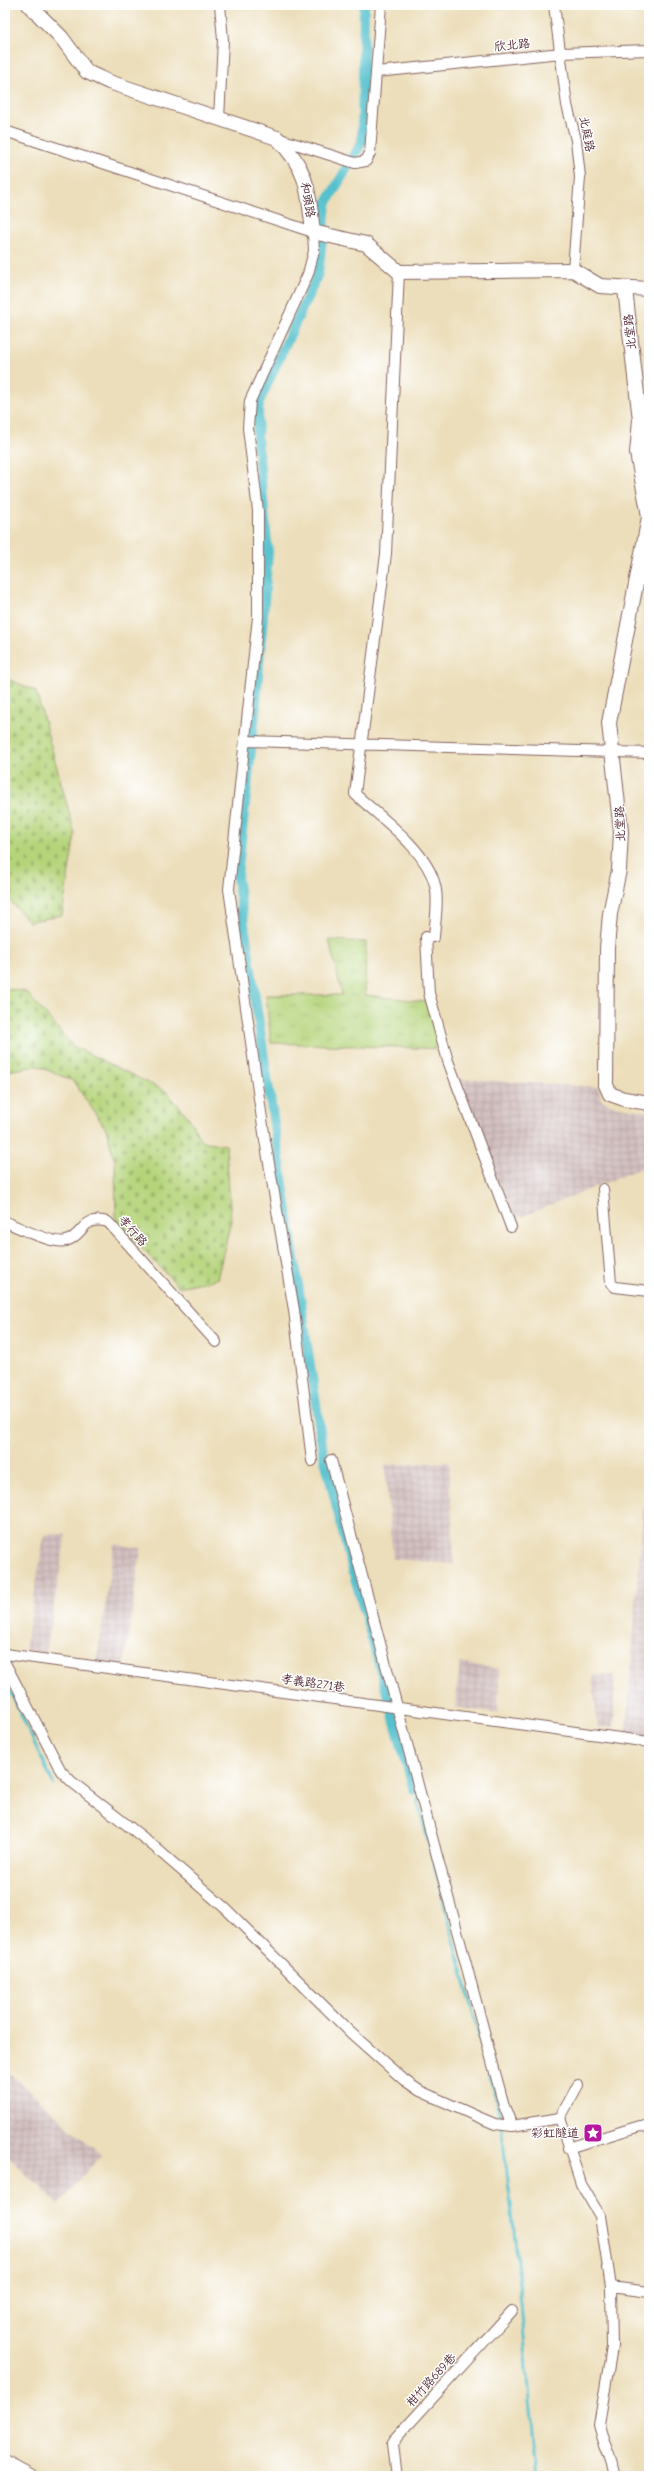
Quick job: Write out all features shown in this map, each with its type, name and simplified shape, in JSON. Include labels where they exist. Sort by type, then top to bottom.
[{"type":"street","name":"和頭路","points":[[29,5],[61,37],[87,72],[109,82],[277,138],[292,153],[304,176],[308,190],[313,232],[366,244],[399,272]]},
{"type":"street","points":[[219,119],[223,40],[220,5]]},
{"type":"street","points":[[277,138],[355,163],[366,161],[370,152],[381,5]]},
{"type":"street","name":"北庭路","points":[[554,5],[567,105],[576,140],[580,177],[573,270]]},
{"type":"street","name":"欣北路","points":[[377,72],[561,53],[649,50]]},
{"type":"street","points":[[5,131],[313,232],[314,251],[308,274],[250,401],[248,428],[258,512],[258,617],[230,889],[265,1140],[294,1310],[312,1461]]},
{"type":"street","points":[[511,1227],[446,1053],[429,993],[430,937],[436,887],[430,870],[421,856],[355,794],[386,554],[399,272],[573,270],[600,286],[649,290]]},
{"type":"street","name":"北堂路","points":[[625,289],[640,420],[637,453],[649,517],[609,723],[621,832],[620,870],[610,914],[607,948],[606,1085],[610,1094],[649,1103]]},
{"type":"street","points":[[245,741],[649,753]]},
{"type":"street","points":[[603,1189],[605,1236],[611,1283],[615,1287],[649,1291]]},
{"type":"street","name":"孝行路","points":[[5,1222],[53,1240],[66,1241],[74,1237],[90,1221],[99,1220],[108,1222],[216,1342]]},
{"type":"street","points":[[331,1460],[399,1709],[504,2106],[512,2126]]},
{"type":"street","name":"孝義路271巷","points":[[5,1654],[649,1742]]},
{"type":"street","points":[[5,1663],[62,1771],[72,1782],[150,1843],[226,1909],[334,2016],[404,2080],[420,2091],[494,2124],[512,2126],[560,2118]]},
{"type":"street","points":[[578,2085],[560,2118],[568,2148],[582,2184],[600,2216],[611,2287],[612,2347],[600,2425],[601,2436],[613,2463],[614,2476]]},
{"type":"street","points":[[568,2148],[640,2126],[649,2127]]},
{"type":"street","points":[[611,2287],[649,2292]]},
{"type":"street","name":"柑竹路689巷","points":[[396,2476],[392,2446],[396,2437],[512,2310]]},
{"type":"street","points":[[5,2462],[31,2476]]},
{"type":"shaded area","points":[[460,1079],[599,1087],[601,1100],[618,1107],[649,1112],[649,1165],[516,1219],[511,1217]]},
{"type":"shaded area","points":[[449,1462],[454,1564],[393,1559],[385,1465]]},
{"type":"shaded area","points":[[643,1509],[649,1509],[649,1740],[626,1735]]},
{"type":"shaded area","points":[[66,1534],[46,1653],[25,1650],[44,1535]]},
{"type":"shaded area","points":[[114,1544],[141,1548],[124,1666],[97,1661]]},
{"type":"shaded area","points":[[460,1663],[499,1669],[498,1714],[455,1707]]},
{"type":"shaded area","points":[[615,1675],[614,1727],[598,1728],[592,1676]]},
{"type":"shaded area","points":[[5,2069],[101,2155],[59,2204],[5,2154]]},
{"type":"green space","points":[[5,678],[36,691],[75,834],[62,915],[29,922],[5,895]]},
{"type":"green space","points":[[329,940],[366,942],[365,995],[427,1002],[443,1049],[271,1043],[266,995],[342,995]]},
{"type":"green space","points":[[5,988],[26,992],[73,1046],[167,1092],[189,1118],[201,1141],[226,1145],[231,1221],[217,1279],[179,1287],[116,1222],[115,1162],[106,1129],[73,1081],[38,1066],[7,1071],[5,1067]]},
{"type":"waterway","points":[[364,5],[362,142],[326,204],[318,274],[259,402],[257,437],[268,553],[255,713],[237,877],[323,1451],[349,1556],[414,1790]]},
{"type":"waterway","points":[[5,1680],[54,1785]]},
{"type":"waterway","points":[[417,1799],[500,2116],[514,2230],[536,2464],[534,2476]]},
{"type":"place","name":"彩虹隧道","points":[[593,2133]]}]
